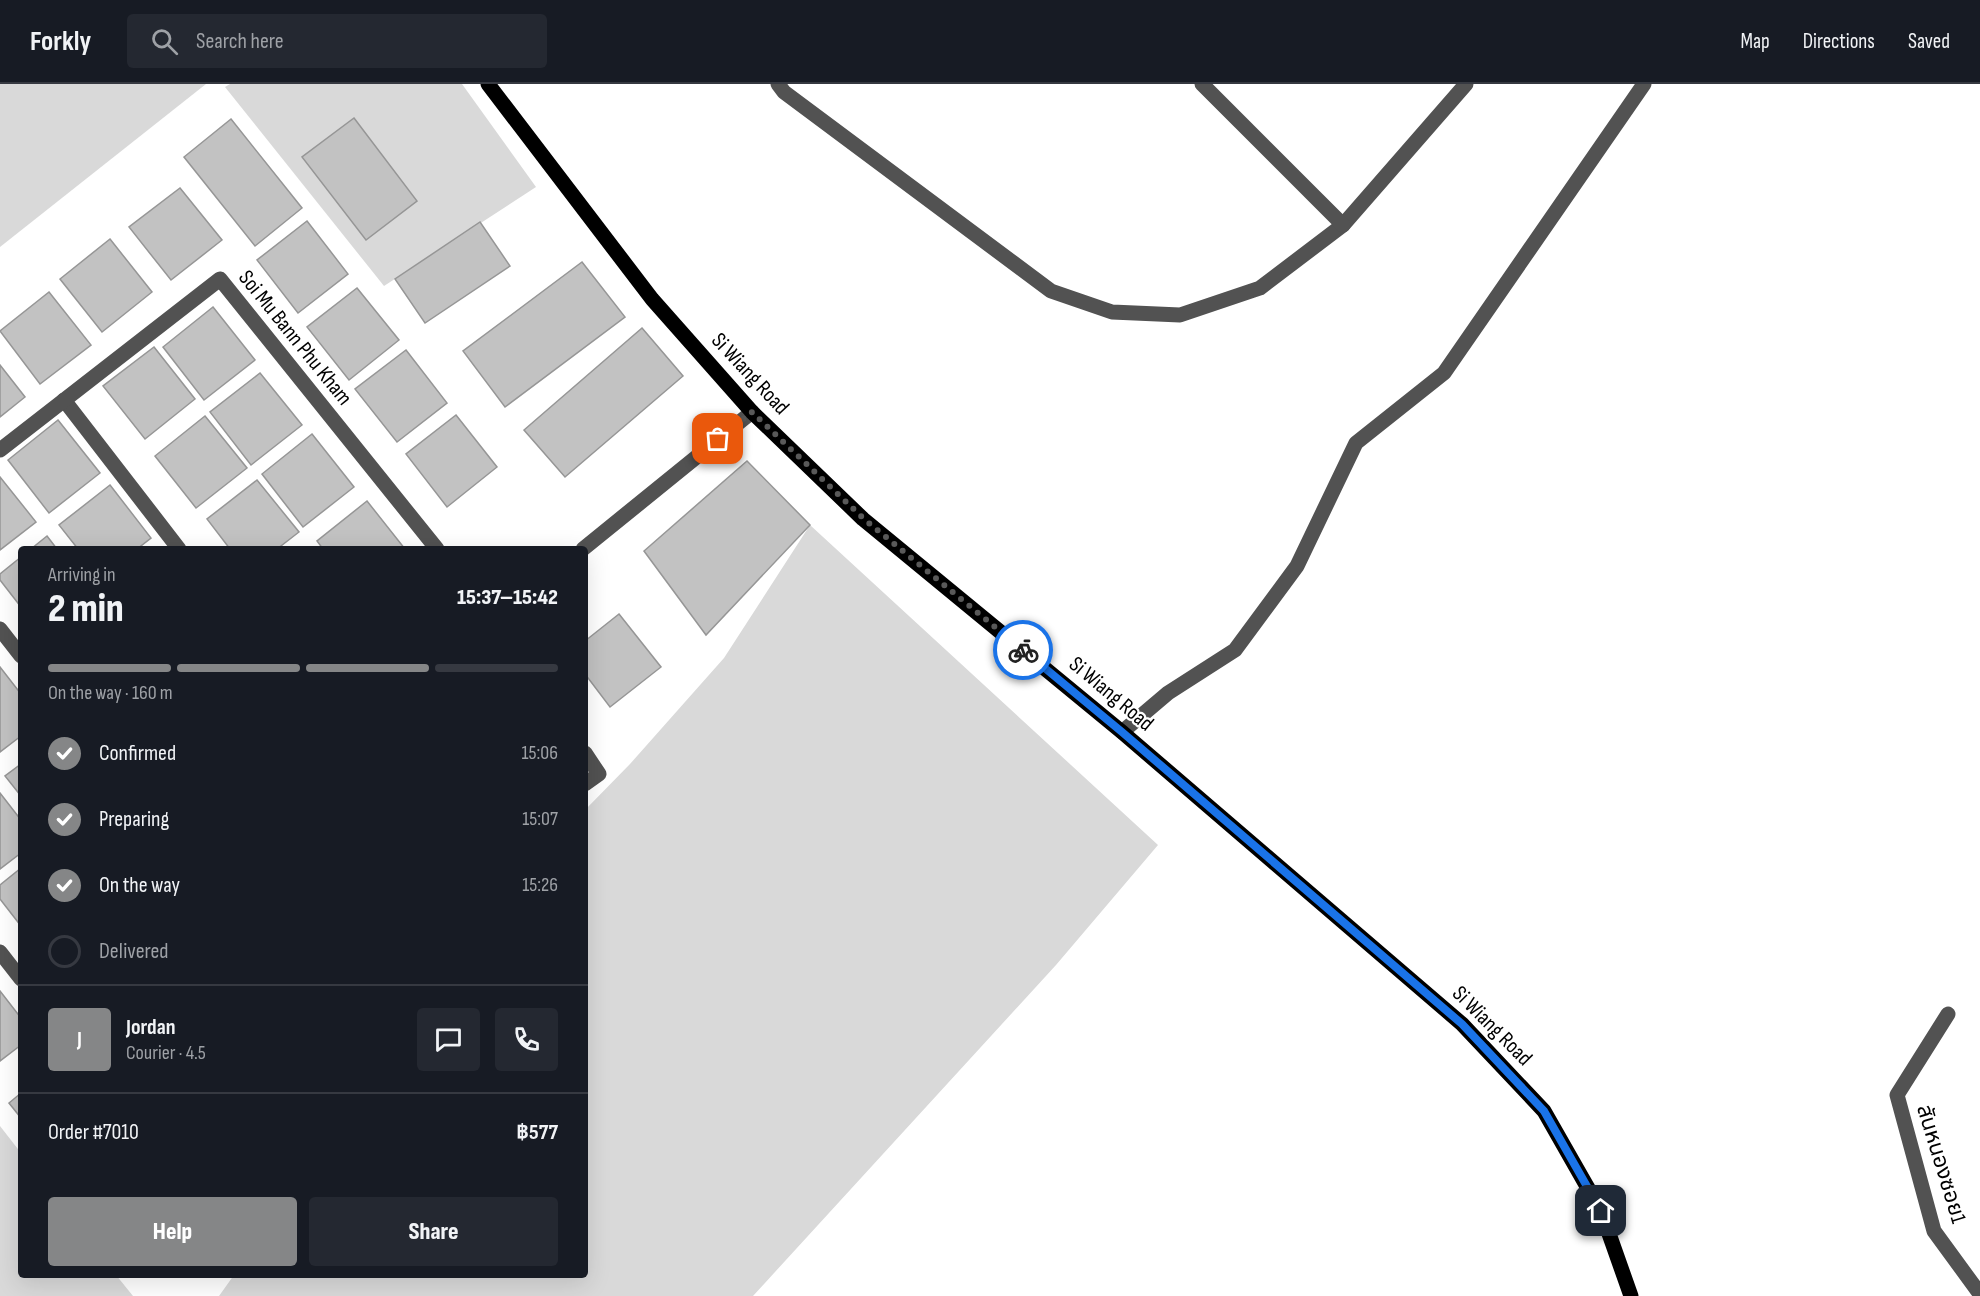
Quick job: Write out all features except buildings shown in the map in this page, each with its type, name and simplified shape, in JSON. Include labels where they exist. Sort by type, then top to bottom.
[{"type":"main road","name":"Si Wiang Road","points":[[488,84],[652,299],[752,412],[864,519],[1122,732],[1462,1024],[1544,1111],[1601,1211],[1631,1296]]},
{"type":"street","points":[[778,84],[784,92],[1051,291],[1112,312],[1180,315],[1260,288],[1343,225],[1466,84]]},
{"type":"street","points":[[1202,84],[1343,225]]},
{"type":"street","points":[[1122,732],[1168,693],[1234,650],[1297,566],[1356,443],[1444,373],[1644,84]]},
{"type":"street","name":"Soi Mu Bann Phu Kham","points":[[0,450],[220,279],[435,546]]},
{"type":"street","points":[[64,400],[177,546]]},
{"type":"street","points":[[587,546],[752,412]]},
{"type":"street","points":[[0,629],[18,652]]},
{"type":"street","points":[[588,758],[599,774],[588,782]]},
{"type":"street","points":[[0,952],[18,975]]},
{"type":"street","name":"สันหนองซอย1","points":[[1948,1014],[1897,1095],[1934,1231],[1980,1294]]},
{"type":"shaded area","points":[[0,84],[206,84],[0,247]]},
{"type":"shaded area","points":[[230,84],[462,84],[536,187],[384,286],[225,87]]},
{"type":"shaded area","points":[[810,525],[1158,845],[1056,965],[753,1296],[219,1296],[232,1278],[588,1278],[588,807],[630,764],[724,658]]},
{"type":"shaded area","points":[[0,1126],[18,1149],[18,1278],[118,1278],[133,1296],[0,1296]]},
{"type":"way so far","points":[[718,439],[752,412],[864,519],[1023,650]]},
{"type":"route","points":[[1023,650],[1462,1024],[1544,1111],[1601,1211]]}]
